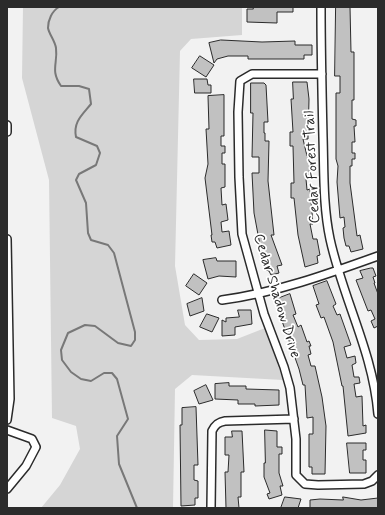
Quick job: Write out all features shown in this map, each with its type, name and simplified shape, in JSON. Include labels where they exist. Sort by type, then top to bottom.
[{"type":"street","name":"Cedar Forest Trail","points":[[321,7],[325,202],[330,238],[337,269],[363,340],[377,396],[378,414]]},
{"type":"street","name":"Cedar Shadow Drive","points":[[322,74],[252,74],[240,81],[238,112],[238,170],[242,234],[258,293],[284,367],[294,420],[296,475],[305,484],[318,485],[364,484],[372,482],[378,475]]},
{"type":"street","points":[[7,125],[7,132]]},
{"type":"street","points":[[7,239],[10,400],[7,420]]},
{"type":"street","points":[[222,300],[258,293],[312,278],[378,256]]},
{"type":"street","points":[[211,508],[212,432],[215,426],[219,422],[225,421],[294,420]]},
{"type":"street","points":[[7,430],[32,439],[36,447],[26,466],[7,489]]},
{"type":"shaded area","points":[[23,7],[242,7],[242,35],[191,39],[180,51],[175,266],[185,325],[199,340],[237,339],[265,328],[283,380],[192,375],[175,389],[173,508],[41,508],[60,485],[80,449],[76,426],[52,418],[49,180],[22,78]]},
{"type":"building","points":[[253,7],[293,7],[293,12],[277,12],[277,23],[247,22],[247,9],[253,9]]},
{"type":"building","points":[[336,7],[350,7],[351,52],[354,52],[354,100],[352,100],[352,119],[356,120],[356,126],[354,126],[355,142],[352,142],[352,153],[355,153],[355,159],[352,159],[352,166],[350,166],[350,183],[357,236],[360,235],[363,249],[351,252],[349,246],[346,246],[344,238],[344,217],[340,218],[337,182],[336,93],[340,93],[340,76],[335,76]]},
{"type":"building","points":[[221,40],[262,42],[295,41],[295,45],[312,45],[312,55],[304,55],[304,59],[248,59],[248,56],[228,56],[217,59],[214,63],[209,43]]},
{"type":"building","points":[[200,56],[214,65],[206,77],[192,68]]},
{"type":"building","points":[[194,79],[207,79],[208,85],[211,85],[211,93],[195,93]]},
{"type":"building","points":[[293,82],[307,82],[309,99],[308,139],[303,139],[307,156],[310,156],[309,179],[306,179],[307,190],[310,189],[313,224],[310,224],[313,239],[317,239],[320,255],[317,256],[318,263],[305,267],[298,235],[294,198],[291,198],[291,183],[294,183],[293,146],[290,146],[290,132],[293,132],[291,99],[293,99]]},
{"type":"building","points":[[251,83],[264,83],[266,85],[268,122],[264,122],[264,133],[265,141],[269,141],[268,181],[274,235],[271,235],[282,265],[277,266],[279,273],[271,275],[269,271],[266,270],[262,256],[254,213],[252,173],[259,173],[259,157],[252,157],[253,113],[251,113]]},
{"type":"building","points":[[224,95],[224,136],[221,136],[221,146],[225,146],[225,153],[222,153],[222,164],[225,164],[225,187],[221,188],[222,205],[226,204],[228,220],[221,222],[222,232],[229,231],[231,245],[217,248],[215,242],[212,242],[205,178],[208,164],[206,129],[209,129],[208,96]]},
{"type":"building","points":[[216,258],[217,261],[236,261],[236,277],[219,276],[208,279],[203,260]]},
{"type":"building","points":[[373,268],[376,276],[373,277],[378,294],[378,326],[374,328],[371,321],[375,319],[371,310],[368,311],[356,280],[363,278],[360,271]]},
{"type":"building","points":[[194,274],[207,283],[199,295],[186,286]]},
{"type":"building","points":[[327,281],[336,304],[333,306],[337,315],[340,314],[351,345],[344,347],[347,358],[355,356],[356,363],[352,365],[354,377],[359,377],[360,383],[354,384],[356,397],[362,396],[363,426],[366,425],[366,433],[348,436],[343,386],[333,342],[324,317],[321,318],[316,305],[319,304],[313,286]]},
{"type":"building","points":[[290,294],[296,314],[293,315],[298,327],[301,325],[307,342],[309,341],[311,346],[309,346],[311,354],[308,355],[311,366],[315,366],[322,397],[326,426],[325,474],[312,474],[312,467],[309,467],[309,434],[313,434],[313,417],[307,418],[305,385],[303,385],[282,321],[277,299]]},
{"type":"building","points":[[202,298],[204,311],[190,316],[187,304]]},
{"type":"building","points":[[238,310],[251,310],[252,324],[235,327],[235,335],[222,336],[222,320],[226,322],[226,318],[239,317]]},
{"type":"building","points":[[207,314],[219,318],[212,332],[200,327]]},
{"type":"building","points":[[229,383],[229,386],[246,386],[246,389],[279,390],[279,405],[255,406],[255,404],[238,404],[238,400],[215,399],[215,384]]},
{"type":"building","points":[[206,385],[213,400],[199,404],[194,391]]},
{"type":"building","points":[[196,407],[198,465],[194,465],[194,480],[198,481],[198,498],[195,498],[195,505],[181,506],[180,425],[182,425],[182,408]]},
{"type":"building","points":[[265,430],[277,431],[277,447],[282,447],[282,454],[279,454],[279,473],[283,486],[280,486],[282,495],[269,499],[267,494],[270,493],[264,477]]},
{"type":"building","points":[[232,431],[242,431],[244,472],[241,472],[241,497],[238,497],[239,508],[226,508],[225,472],[228,472],[229,455],[225,455],[225,437],[232,437]]},
{"type":"building","points":[[347,443],[366,443],[366,450],[363,450],[363,460],[366,460],[366,473],[350,473]]},
{"type":"building","points":[[285,497],[301,499],[298,508],[281,508]]},
{"type":"building","points":[[343,497],[361,500],[378,498],[378,508],[310,508],[310,500],[343,500]]},
{"type":"waterway","points":[[59,7],[51,16],[48,28],[56,48],[56,76],[61,86],[79,86],[89,89],[91,104],[77,123],[75,132],[76,137],[97,146],[100,153],[96,165],[79,174],[76,180],[86,203],[88,233],[91,240],[108,245],[114,253],[135,332],[135,340],[131,346],[118,343],[95,326],[85,325],[68,333],[61,350],[62,360],[71,372],[81,379],[91,381],[104,373],[112,373],[117,379],[128,419],[117,436],[119,464],[137,508]]}]
